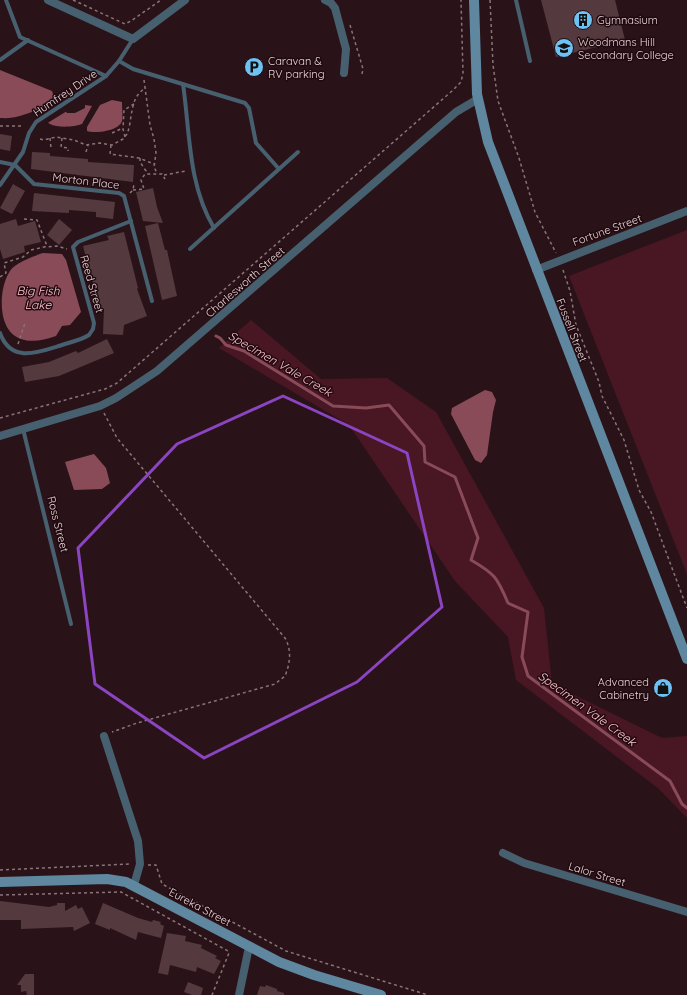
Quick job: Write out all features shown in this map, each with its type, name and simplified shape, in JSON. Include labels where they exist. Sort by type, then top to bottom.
[{"type":"street","points":[[48,0],[133,39],[185,0]]},
{"type":"street","points":[[326,0],[334,8],[345,45],[344,73]]},
{"type":"street","name":"Fussell Street","points":[[474,0],[478,99],[488,142],[687,659]]},
{"type":"street","name":"Charlesworth Street","points":[[0,436],[100,406],[144,381],[173,359],[452,115],[478,99]]},
{"type":"street","name":"Fortune Street","points":[[536,270],[687,211]]},
{"type":"street","points":[[104,736],[137,836],[140,864],[134,885]]},
{"type":"street","name":"Lalor Street","points":[[503,853],[515,860],[687,912]]},
{"type":"street","name":"Eureka Street","points":[[0,882],[107,879],[122,881],[134,885],[279,962],[314,975],[381,995]]},
{"type":"street","points":[[239,995],[249,947]]},
{"type":"lane","points":[[6,0],[15,19],[18,34],[106,76]]},
{"type":"lane","points":[[516,0],[530,61]]},
{"type":"lane","name":"Humfrey Drive","points":[[0,185],[23,152],[31,130],[37,121],[106,76],[120,61],[133,39]]},
{"type":"lane","points":[[0,60],[28,40]]},
{"type":"lane","points":[[120,61],[131,68],[145,73],[246,103],[256,143],[279,169]]},
{"type":"lane","points":[[183,84],[196,183],[207,216],[214,228]]},
{"type":"lane","points":[[190,249],[298,152]]},
{"type":"lane","points":[[0,162],[15,165]]},
{"type":"lane","name":"Morton Place","points":[[15,165],[34,184],[122,194],[126,198],[152,301]]},
{"type":"lane","name":"Reed Street","points":[[0,332],[10,348],[26,354],[36,353],[90,334],[94,323],[73,250],[74,245],[78,242],[131,221]]},
{"type":"lane","name":"Ross Street","points":[[23,429],[71,624]]},
{"type":"path","points":[[73,0],[125,24],[131,22],[162,0]]},
{"type":"path","points":[[0,418],[105,389],[116,382],[452,91],[460,82],[463,73],[461,0]]},
{"type":"path","points":[[490,0],[493,65],[498,101],[519,158],[535,212],[559,260],[570,291],[576,325],[599,382],[602,396],[624,440],[640,490],[651,512],[687,608]]},
{"type":"path","points":[[349,23],[363,69],[362,74]]},
{"type":"path","points":[[145,73],[144,81],[150,125],[156,148],[154,164],[157,173]]},
{"type":"path","points":[[40,139],[62,138],[88,145],[100,143],[110,145],[125,137],[129,131],[130,118],[134,104],[140,92],[146,88]]},
{"type":"path","points":[[125,137],[123,128],[124,110],[134,104]]},
{"type":"path","points":[[0,126],[24,126]]},
{"type":"path","points":[[112,133],[123,128]]},
{"type":"path","points":[[50,138],[51,148]]},
{"type":"path","points":[[62,138],[61,148],[68,148],[68,151]]},
{"type":"path","points":[[86,152],[88,145]]},
{"type":"path","points":[[110,145],[110,154],[140,158],[154,164]]},
{"type":"path","points":[[133,190],[144,189],[141,180],[146,171],[140,162],[140,158]]},
{"type":"path","points":[[145,174],[160,174],[164,176],[190,171]]},
{"type":"path","points":[[24,218],[37,220],[48,246]]},
{"type":"path","points":[[0,277],[6,273],[4,263],[23,257],[33,249],[57,246],[73,250]]},
{"type":"path","points":[[20,338],[25,323]]},
{"type":"path","points":[[100,406],[117,438],[285,638],[290,653],[285,676],[275,684],[137,723],[104,736]]},
{"type":"path","points":[[0,870],[140,864],[156,865],[162,884],[286,951],[428,995]]},
{"type":"path","points":[[0,895],[121,892],[228,951],[229,953],[212,995]]},
{"type":"highlighted area","points":[[283,396],[407,453],[442,607],[357,682],[204,758],[95,684],[78,548],[177,444]]},
{"type":"shaded area","points":[[687,230],[687,574],[569,276]]},
{"type":"shaded area","points":[[251,320],[321,379],[387,378],[436,412],[544,608],[552,684],[662,738],[687,736],[687,818],[659,789],[516,680],[508,637],[455,581],[349,425],[219,348]]},
{"type":"water","points":[[0,70],[52,91],[54,97],[67,113],[75,113],[85,108],[85,105],[92,106],[82,124],[75,126],[61,127],[50,124],[37,110],[15,117],[0,118]]},
{"type":"water","points":[[112,100],[122,102],[122,121],[120,124],[106,131],[87,131],[87,127],[100,105]]},
{"type":"water","name":"Big Fish Lake","points":[[43,253],[62,254],[66,260],[81,312],[70,325],[62,326],[56,336],[37,341],[28,341],[13,335],[8,329],[4,320],[2,309],[3,289],[12,268],[25,260]]},
{"type":"water","points":[[485,390],[492,392],[496,400],[487,455],[481,463],[475,460],[451,414],[452,408]]},
{"type":"water","points":[[94,454],[106,468],[110,483],[102,489],[74,490],[65,462]]},
{"type":"pier","points":[[57,99],[67,111],[46,124],[36,112],[33,113]]},
{"type":"building","name":"Gymnasium","points":[[541,0],[615,0],[625,40],[556,57]]},
{"type":"building","points":[[0,134],[12,136],[10,151],[0,149]]},
{"type":"building","points":[[32,152],[50,153],[50,156],[88,159],[88,162],[134,165],[133,182],[31,169]]},
{"type":"building","points":[[13,184],[25,191],[12,214],[0,208]]},
{"type":"building","points":[[153,188],[157,207],[163,223],[143,221],[136,192]]},
{"type":"building","points":[[34,193],[115,202],[113,219],[96,217],[96,212],[69,210],[69,213],[32,211]]},
{"type":"building","points":[[16,219],[18,226],[35,221],[41,242],[24,246],[25,252],[3,259],[0,249],[0,224]]},
{"type":"building","points":[[59,219],[72,230],[59,245],[47,235]]},
{"type":"building","points":[[158,223],[165,250],[167,250],[177,296],[162,300],[145,226]]},
{"type":"building","points":[[124,232],[137,289],[147,316],[124,325],[123,335],[103,334],[104,309],[100,310],[83,246],[109,240],[107,236]]},
{"type":"building","points":[[107,339],[114,353],[59,376],[25,382],[22,367],[49,362],[76,351],[78,353]]},
{"type":"building","points":[[0,901],[49,907],[57,905],[57,903],[65,903],[65,911],[76,905],[78,909],[82,907],[90,923],[74,931],[73,927],[21,929],[21,920],[0,920]]},
{"type":"building","points":[[103,903],[138,918],[152,922],[153,920],[161,922],[160,924],[164,926],[161,938],[138,932],[136,940],[110,928],[110,930],[95,924]]},
{"type":"building","points":[[167,933],[186,936],[185,941],[202,945],[201,948],[217,956],[215,958],[221,961],[214,974],[197,967],[196,972],[170,965],[168,975],[158,973]]},
{"type":"building","points":[[25,974],[34,974],[34,995],[27,995],[26,991],[21,992],[21,985],[17,985]]},
{"type":"building","points":[[188,982],[203,988],[201,995],[192,995],[184,992]]},
{"type":"building","points":[[266,985],[277,989],[277,991],[284,993],[284,995],[257,995],[260,986],[265,987]]},
{"type":"waterway","name":"Specimen Vale Creek","points":[[216,336],[226,345],[244,351],[333,406],[366,408],[389,405],[424,446],[425,462],[455,477],[478,538],[471,560],[494,577],[501,587],[508,603],[528,612],[522,657],[528,676],[670,781],[682,804],[687,808]]},
{"type":"place","name":"Gymnasium","points":[[583,20]]},
{"type":"place","name":"Woodmans Hill Secondary College","points":[[564,48]]},
{"type":"place","name":"Caravan & RV parking","points":[[254,67]]},
{"type":"place","name":"Advanced Cabinetry","points":[[663,688]]}]
